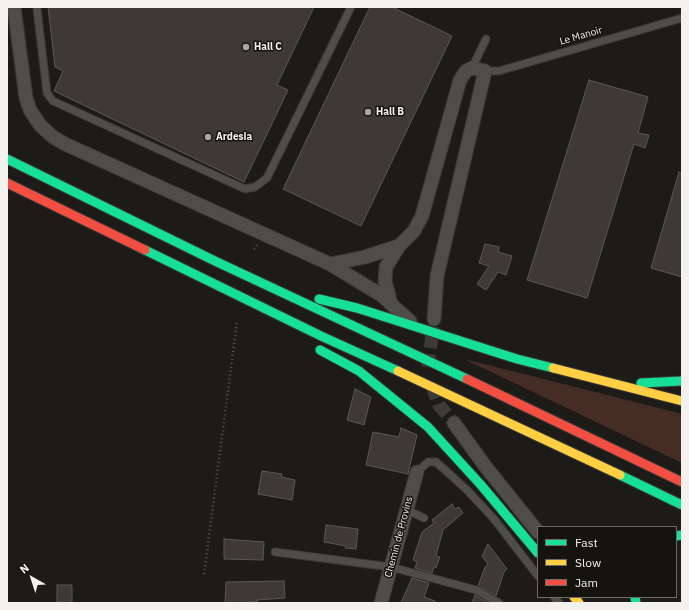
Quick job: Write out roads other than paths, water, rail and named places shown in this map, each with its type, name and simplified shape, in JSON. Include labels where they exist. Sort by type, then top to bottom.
[{"type":"highway","points":[[7,159],[682,482]]},
{"type":"highway","points":[[7,183],[321,336],[460,399],[682,505]]},
{"type":"highway","points":[[193,273],[264,318]]},
{"type":"highway","points":[[270,286],[358,308],[517,359],[682,401]]},
{"type":"highway","points":[[314,347],[359,371],[428,427],[481,485],[537,552]]},
{"type":"highway","points":[[617,384],[682,381]]},
{"type":"street","points":[[14,7],[26,98],[30,110],[40,125],[53,137],[65,144],[330,264],[366,284],[417,328]]},
{"type":"street","points":[[391,304],[386,287],[385,274],[389,262],[399,246],[408,238],[419,224],[425,207],[457,87],[462,76],[466,71],[478,70],[437,276],[434,319]]},
{"type":"street","points":[[330,264],[365,257],[399,246]]},
{"type":"street","points":[[454,424],[485,466],[537,531]]},
{"type":"street","name":"Chemin de Provins","points":[[381,603],[391,567],[404,539],[407,510],[417,472]]},
{"type":"lane","points":[[37,9],[47,93],[53,101],[245,189],[255,187],[267,178],[351,7]]},
{"type":"lane","name":"Le Manoir","points":[[478,70],[499,71],[682,18]]},
{"type":"lane","points":[[478,70],[486,39]]},
{"type":"lane","points":[[417,472],[428,462],[436,462],[467,490],[494,519],[537,575]]},
{"type":"lane","points":[[407,510],[424,518]]},
{"type":"lane","points":[[275,552],[391,567],[476,590],[499,603]]},
{"type":"tunnel","points":[[428,367],[433,327]]},
{"type":"tunnel","points":[[432,386],[439,405],[454,423]]},
{"type":"place","name":"Hall C","points":[[246,47]]},
{"type":"place","name":"Hall B","points":[[368,112]]},
{"type":"place","name":"Ardesia","points":[[208,137]]}]
